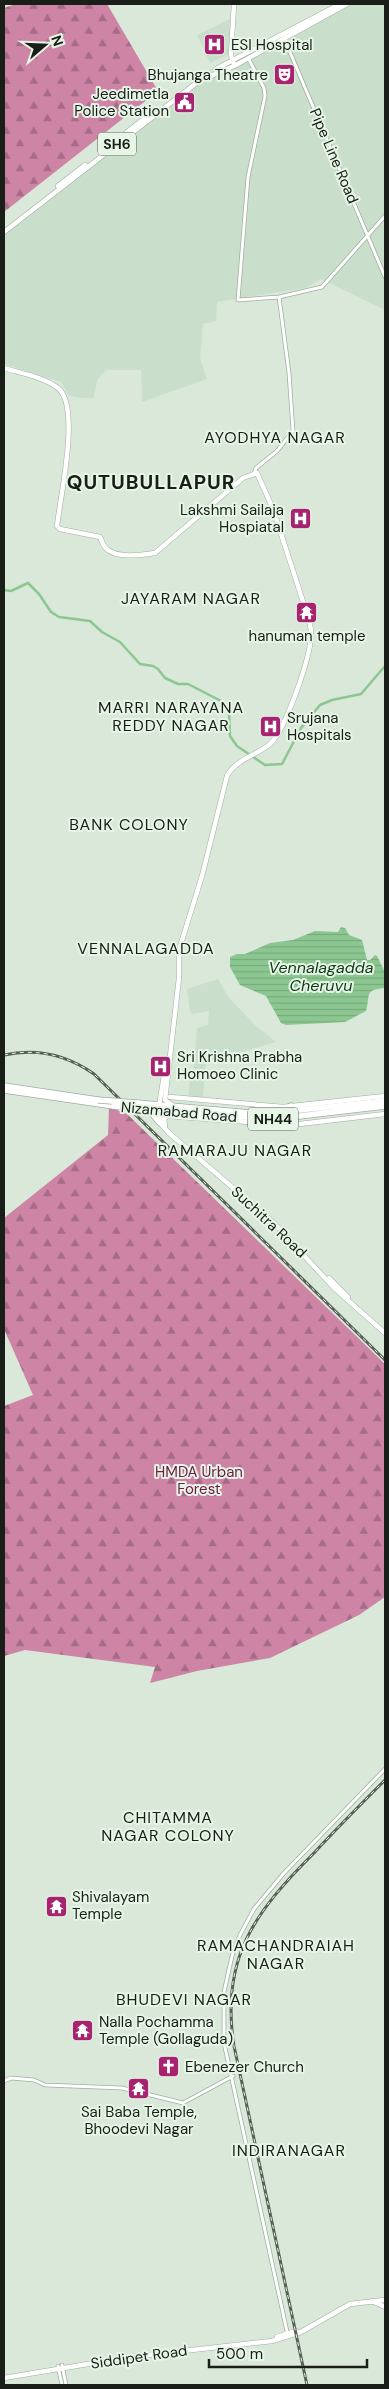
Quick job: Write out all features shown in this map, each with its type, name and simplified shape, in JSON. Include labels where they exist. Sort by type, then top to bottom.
[{"type":"highway","name":"Nizamabad Road","points":[[5,1089],[137,1106],[274,1119],[385,1106]]},
{"type":"highway","name":"Nizamabad Road","points":[[5,1089],[114,1106],[137,1106],[148,1110],[161,1108],[194,1109],[202,1112],[274,1114],[385,1101]]},
{"type":"highway","points":[[322,1103],[327,1108]]},
{"type":"highway","points":[[274,1114],[291,1106]]},
{"type":"highway","points":[[148,1110],[163,1124]]},
{"type":"main road","points":[[227,65],[231,56],[236,4]]},
{"type":"main road","points":[[235,62],[236,4]]},
{"type":"main road","name":"SH6","points":[[4,231],[198,79],[235,62],[340,4]]},
{"type":"main road","name":"SH6","points":[[173,98],[199,81],[248,58],[283,36],[347,4]]},
{"type":"main road","points":[[219,71],[266,48]]},
{"type":"main road","points":[[231,56],[235,62]]},
{"type":"main road","points":[[4,369],[49,383],[60,389],[66,400],[69,428],[57,526],[100,537],[104,546],[110,552],[145,555],[157,551],[243,478],[258,474],[272,508],[307,621],[310,633],[293,694],[282,721],[269,741],[230,768],[224,779],[179,950],[179,975],[166,1080],[166,1102],[188,1105],[194,1109]]},
{"type":"main road","points":[[163,1124],[161,1108],[179,975]]},
{"type":"main road","name":"Nizamabad Road","points":[[170,1097],[291,1106],[385,1096]]},
{"type":"main road","name":"Nizamabad Road","points":[[163,1124],[167,1116],[291,1125],[385,1114]]},
{"type":"main road","name":"Suchitra Road","points":[[163,1124],[179,1142],[274,1224],[359,1312],[385,1331]]},
{"type":"main road","name":"Siddipet Road","points":[[4,2377],[61,2367],[288,2335],[301,2332],[341,2308],[372,2300],[383,2302]]},
{"type":"street","name":"Pipe Line Road","points":[[283,36],[385,276]]},
{"type":"street","points":[[248,58],[264,88],[265,96],[248,177],[238,300],[279,297],[322,288],[385,216]]},
{"type":"street","points":[[254,474],[256,468],[277,451],[293,431],[290,373],[279,297]]},
{"type":"street","points":[[288,2335],[233,2076],[224,2043],[224,1992],[240,1935],[263,1897],[385,1769]]},
{"type":"street","points":[[4,2080],[16,2078],[36,2080],[45,2085],[122,2088],[183,2103],[233,2076]]},
{"type":"street","points":[[61,2367],[62,2385]]},
{"type":"street","points":[[61,2367],[66,2385]]},
{"type":"shaded area","points":[[335,4],[385,4],[385,310],[321,279],[305,288],[217,302],[216,321],[203,324],[200,359],[207,379],[142,402],[141,370],[106,370],[97,380],[94,398],[82,398],[69,396],[61,382],[4,364],[4,231],[202,82],[198,76]]},
{"type":"shaded area","name":"ESI Hospital","points":[[232,18],[228,55],[210,63],[197,35]]},
{"type":"shaded area","points":[[218,979],[229,998],[256,1026],[276,1042],[206,1063],[203,1098],[188,1097],[190,1079],[193,1077],[197,1028],[208,1025],[209,1011],[193,1014],[190,1012],[187,989]]},
{"type":"green space","points":[[16,4],[107,4],[158,91],[4,212],[4,8]]},
{"type":"green space","name":"HMDA Urban Forest","points":[[109,1107],[127,1114],[385,1364],[385,1597],[359,1615],[270,1658],[197,1671],[150,1683],[155,1667],[25,1650],[4,1656],[4,1406],[33,1395],[4,1329],[4,1218],[108,1135]]},
{"type":"water","name":"Vennalagadda Cheruvu","points":[[341,927],[345,928],[349,935],[362,940],[367,960],[370,960],[375,955],[377,956],[385,972],[385,988],[373,990],[369,994],[366,1011],[345,1022],[286,1025],[281,1023],[266,996],[240,985],[230,967],[230,957],[237,954],[245,954],[270,943],[293,940],[315,931],[338,932]]},
{"type":"waterway","points":[[4,590],[11,591],[28,583],[39,594],[51,612],[59,617],[90,621],[102,632],[120,642],[140,664],[153,666],[165,678],[178,684],[188,684],[223,702],[229,713],[230,736],[237,746],[265,765],[282,764],[301,728],[320,705],[332,700],[361,694],[385,666]]},
{"type":"railway","points":[[4,1055],[28,1052],[51,1055],[73,1062],[94,1074],[385,1360]]},
{"type":"railway","points":[[307,2385],[234,2046],[231,2015],[232,1987],[238,1962],[247,1939],[259,1917],[293,1875],[385,1780]]},
{"type":"place","name":"ESI Hospital","points":[[215,45]]},
{"type":"place","name":"Bhujanga Theatre","points":[[284,75]]},
{"type":"place","name":"Jeedimetla Police Station","points":[[185,103]]},
{"type":"place","name":"Lakshmi Sailaja Hospiatal","points":[[300,519]]},
{"type":"place","name":"hanuman temple","points":[[307,613]]},
{"type":"place","name":"Srujana Hospitals","points":[[271,727]]},
{"type":"place","name":"Sri Krishna Prabha Homoeo Clinic","points":[[161,1066]]},
{"type":"place","name":"Shivalayam Temple","points":[[56,1906]]},
{"type":"place","name":"Nalla Pochamma Temple (Gollaguda)","points":[[83,2031]]},
{"type":"place","name":"Ebenezer Church","points":[[169,2067]]},
{"type":"place","name":"Sai Baba Temple, Bhoodevi Nagar","points":[[139,2089]]},
{"type":"district","name":"AYODHYA NAGAR","points":[[275,437]]},
{"type":"district","name":"QUTUBULLAPUR","points":[[151,482]]},
{"type":"district","name":"JAYARAM NAGAR","points":[[191,598]]},
{"type":"district","name":"MARRI NARAYANA REDDY NAGAR","points":[[171,716]]},
{"type":"district","name":"BANK COLONY","points":[[129,824]]},
{"type":"district","name":"VENNALAGADDA","points":[[146,948]]},
{"type":"district","name":"RAMARAJU NAGAR","points":[[235,1150]]},
{"type":"district","name":"CHITAMMA NAGAR COLONY","points":[[168,1826]]},
{"type":"district","name":"RAMACHANDRAIAH NAGAR","points":[[276,1954]]},
{"type":"district","name":"BHUDEVI NAGAR","points":[[184,1999]]},
{"type":"district","name":"INDIRANAGAR","points":[[289,2150]]}]
